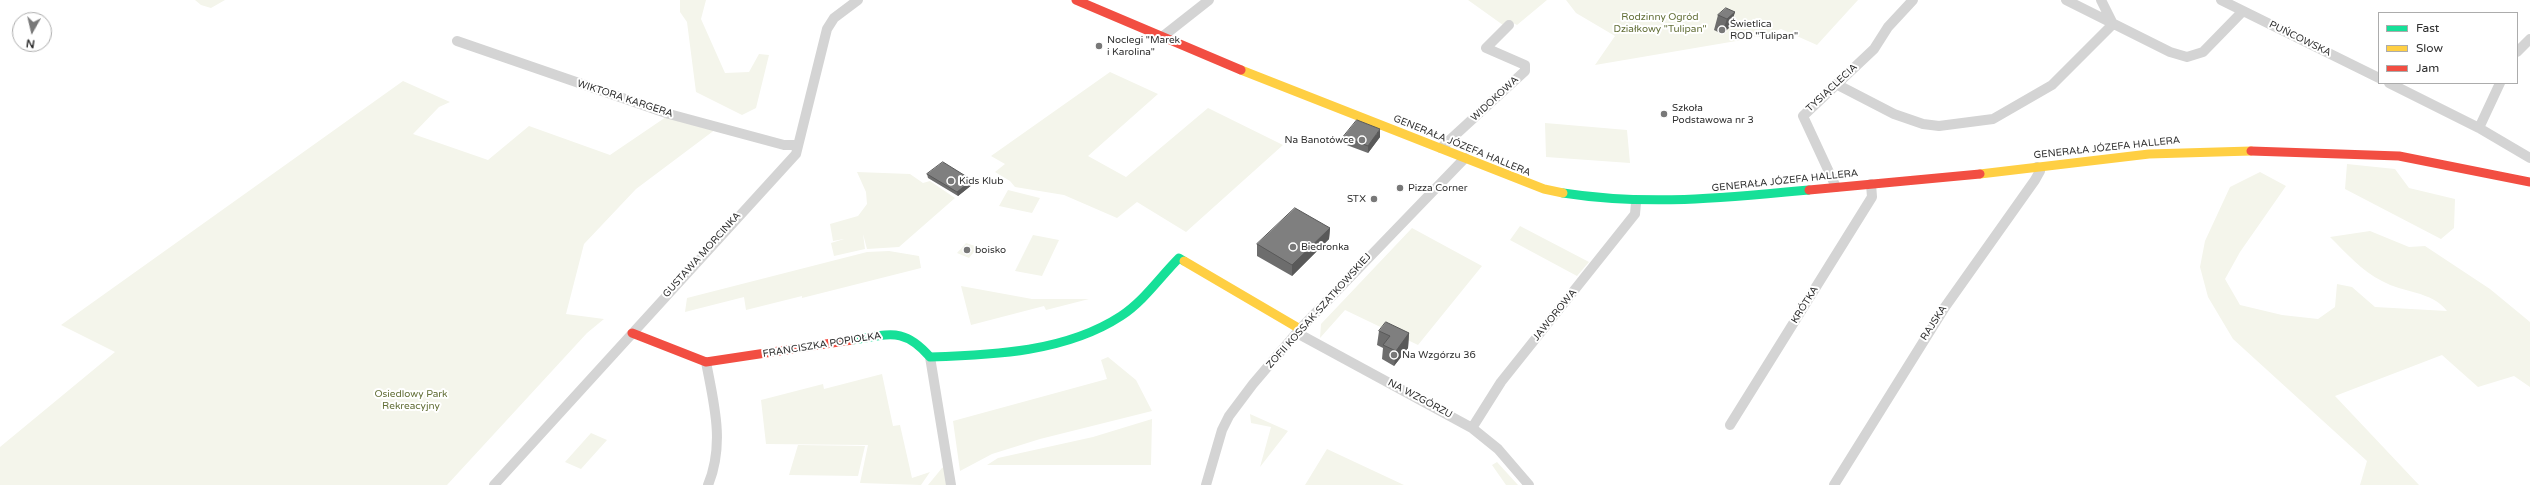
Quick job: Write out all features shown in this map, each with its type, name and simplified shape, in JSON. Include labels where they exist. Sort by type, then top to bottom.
[{"type":"street","name":"GUSTAWA MORCINKA","points":[[494,485],[796,154],[827,29],[841,12],[858,0]]},
{"type":"street","name":"GENERAŁA JÓZEFA HALLERA","points":[[1076,0],[1162,37],[1465,158],[1561,194],[1636,202],[1675,202],[1943,178],[2180,152],[2255,150],[2399,156],[2530,182]]},
{"type":"street","points":[[1162,37],[1209,0]]},
{"type":"street","name":"TYSIĄCLECIA","points":[[1836,187],[1802,116],[1874,49],[1888,27],[1913,0]]},
{"type":"street","points":[[2066,0],[2080,2],[2113,24],[2170,52],[2188,57],[2203,52],[2243,12]]},
{"type":"street","points":[[2100,0],[2113,24]]},
{"type":"street","name":"PUŃCOWSKA","points":[[2221,0],[2378,78]]},
{"type":"street","points":[[1836,84],[1894,114],[1923,124],[1939,126],[1993,119],[2029,100],[2052,85],[2113,24]]},
{"type":"street","name":"WIDOKOWA","points":[[1441,148],[1525,71],[1524,65],[1486,48],[1509,25]]},
{"type":"street","points":[[2518,51],[2530,39]]},
{"type":"street","name":"WIKTORA KARGERA","points":[[456,41],[669,114],[766,141],[784,145],[798,145]]},
{"type":"street","points":[[2390,84],[2479,128],[2530,158]]},
{"type":"street","points":[[2479,128],[2500,84]]},
{"type":"street","name":"ZOFII KOSSAK-SZATKOWSKIEJ","points":[[1206,485],[1222,430],[1229,416],[1253,384],[1298,331],[1465,158]]},
{"type":"street","name":"RAJSKA","points":[[1834,485],[1945,306],[2035,180],[2040,171],[2037,167]]},
{"type":"street","name":"KRÓTKA","points":[[1730,425],[1872,197],[1871,184]]},
{"type":"street","name":"JAWOROWA","points":[[1472,428],[1501,382],[1635,214],[1636,202]]},
{"type":"street","points":[[951,485],[930,357],[1015,351],[1055,341],[1104,325],[1121,316],[1179,258],[1298,331]]},
{"type":"street","name":"NA WZGÓRZU","points":[[1298,331],[1472,428],[1498,449],[1529,485]]},
{"type":"street","points":[[632,333],[706,362],[719,445],[716,470],[708,485]]},
{"type":"street","name":"FRANCISZKA POPIOŁKA","points":[[706,362],[895,334],[916,341],[930,357]]},
{"type":"green space","points":[[195,0],[225,0],[211,8],[201,5]]},
{"type":"green space","points":[[680,0],[706,0],[701,19],[725,73],[749,72],[759,54],[769,55],[756,108],[742,115],[696,92],[687,22],[680,12]]},
{"type":"green space","points":[[1468,0],[1547,0],[1517,25],[1509,21],[1503,25]]},
{"type":"green space","name":"Rodzinny Ogród Działkowy \"Tulipan\"","points":[[1566,0],[1858,0],[1817,45],[1781,29],[1760,37],[1747,36],[1748,39],[1595,65],[1615,36],[1576,13]]},
{"type":"green space","points":[[1110,72],[1158,94],[1088,156],[1126,177],[1208,108],[1283,145],[1186,232],[1137,202],[1117,218],[1064,195],[1015,187],[1010,181],[995,172],[1005,164],[991,156]]},
{"type":"green space","name":"Osiedlowy Park Rekreacyjny","points":[[403,81],[450,102],[439,107],[413,134],[488,160],[529,126],[610,155],[666,117],[716,129],[636,189],[584,244],[566,314],[604,319],[587,333],[447,485],[0,485],[0,447],[115,352],[61,325]]},
{"type":"green space","points":[[1545,123],[1627,130],[1630,163],[1546,157]]},
{"type":"green space","points":[[2347,164],[2395,169],[2409,188],[2455,199],[2454,228],[2441,239],[2345,189]]},
{"type":"green space","points":[[857,172],[910,174],[923,183],[930,181],[955,198],[899,247],[867,249],[863,234],[865,249],[834,256],[831,243],[844,239],[833,241],[830,224],[858,216],[867,204],[866,192]]},
{"type":"green space","points":[[2260,172],[2286,186],[2240,252],[2225,279],[2240,305],[2282,315],[2318,319],[2335,307],[2337,284],[2352,287],[2375,307],[2447,311],[2441,304],[2425,296],[2390,285],[2375,277],[2354,261],[2330,237],[2370,231],[2409,247],[2425,246],[2490,289],[2530,322],[2530,387],[2514,376],[2478,387],[2442,355],[2335,396],[2419,485],[2360,485],[2367,461],[2233,339],[2208,297],[2200,267],[2205,241],[2230,187]]},
{"type":"green space","points":[[1008,190],[1040,198],[1032,213],[999,206]]},
{"type":"green space","points":[[1520,226],[1589,262],[1577,276],[1510,240]]},
{"type":"green space","points":[[1412,228],[1482,266],[1418,345],[1345,310],[1320,338],[1321,324]]},
{"type":"green space","points":[[1033,235],[1059,240],[1042,276],[1015,271]]},
{"type":"green space","name":"boisko","points":[[966,243],[978,247],[969,258],[957,253]]},
{"type":"green space","points":[[889,251],[919,256],[921,268],[802,298],[802,296],[746,310],[744,297],[685,312],[687,298],[867,252]]},
{"type":"green space","points":[[961,286],[1032,299],[1089,299],[1046,310],[1044,306],[971,325]]},
{"type":"green space","points":[[1108,357],[1136,380],[1152,411],[1040,439],[992,454],[960,471],[953,421],[1107,379],[1101,360]]},
{"type":"green space","points":[[882,374],[893,426],[900,425],[912,478],[930,472],[921,485],[860,483],[868,445],[766,444],[761,400],[823,384],[824,389]]},
{"type":"green space","points":[[1250,414],[1288,431],[1260,467],[1271,427],[1251,423]]},
{"type":"green space","points":[[1152,419],[1151,465],[987,465],[998,458],[1093,437]]},
{"type":"green space","points":[[591,433],[607,440],[581,469],[565,462]]},
{"type":"green space","points":[[798,445],[865,446],[858,476],[789,475]]},
{"type":"green space","points":[[1327,449],[1404,485],[1305,485]]},
{"type":"green space","points":[[1497,462],[1518,485],[1506,485],[1492,465]]},
{"type":"green space","points":[[944,467],[947,485],[928,485],[942,468]]},
{"type":"building","points":[[1726,8],[1735,12],[1727,19],[1718,15]]},
{"type":"building","points":[[1357,120],[1380,129],[1368,146],[1344,136]]},
{"type":"building","name":"Kids Klub","points":[[943,162],[972,180],[957,192],[927,174]]},
{"type":"building","name":"Biedronka","points":[[1295,208],[1330,228],[1292,265],[1257,244]]},
{"type":"building","points":[[1386,322],[1409,333],[1396,351],[1383,345],[1390,336],[1379,331]]},
{"type":"traffic: fast","points":[[1563,193],[1594,198],[1655,201],[1717,198],[1809,190]]},
{"type":"traffic: fast","points":[[852,340],[895,334],[916,341],[930,357],[1003,353],[1054,344],[1078,337],[1121,316],[1144,296],[1179,258],[1184,261]]},
{"type":"traffic: slow","points":[[1241,70],[1544,189],[1563,193]]},
{"type":"traffic: slow","points":[[1980,174],[2149,154],[2251,151]]},
{"type":"traffic: slow","points":[[1184,261],[1300,329]]},
{"type":"traffic: jam","points":[[1076,0],[1241,70]]},
{"type":"traffic: jam","points":[[2251,151],[2399,156],[2530,182]]},
{"type":"traffic: jam","points":[[1809,190],[1980,174]]},
{"type":"traffic: jam","points":[[632,333],[706,362],[852,340]]},
{"type":"place","name":"Świetlica ROD \"Tulipan\"","points":[[1722,30]]},
{"type":"place","name":"Noclegi \"Marek i Karolina\"","points":[[1099,46]]},
{"type":"place","name":"Szkoła Podstawowa nr 3","points":[[1664,114]]},
{"type":"place","name":"Na Banotówce","points":[[1362,140]]},
{"type":"place","name":"Kids Klub","points":[[951,181]]},
{"type":"place","name":"Pizza Corner","points":[[1400,188]]},
{"type":"place","name":"STX","points":[[1374,199]]},
{"type":"place","name":"Biedronka","points":[[1293,247]]},
{"type":"place","name":"boisko","points":[[967,250]]},
{"type":"place","name":"Na Wzgórzu 36","points":[[1394,355]]}]
